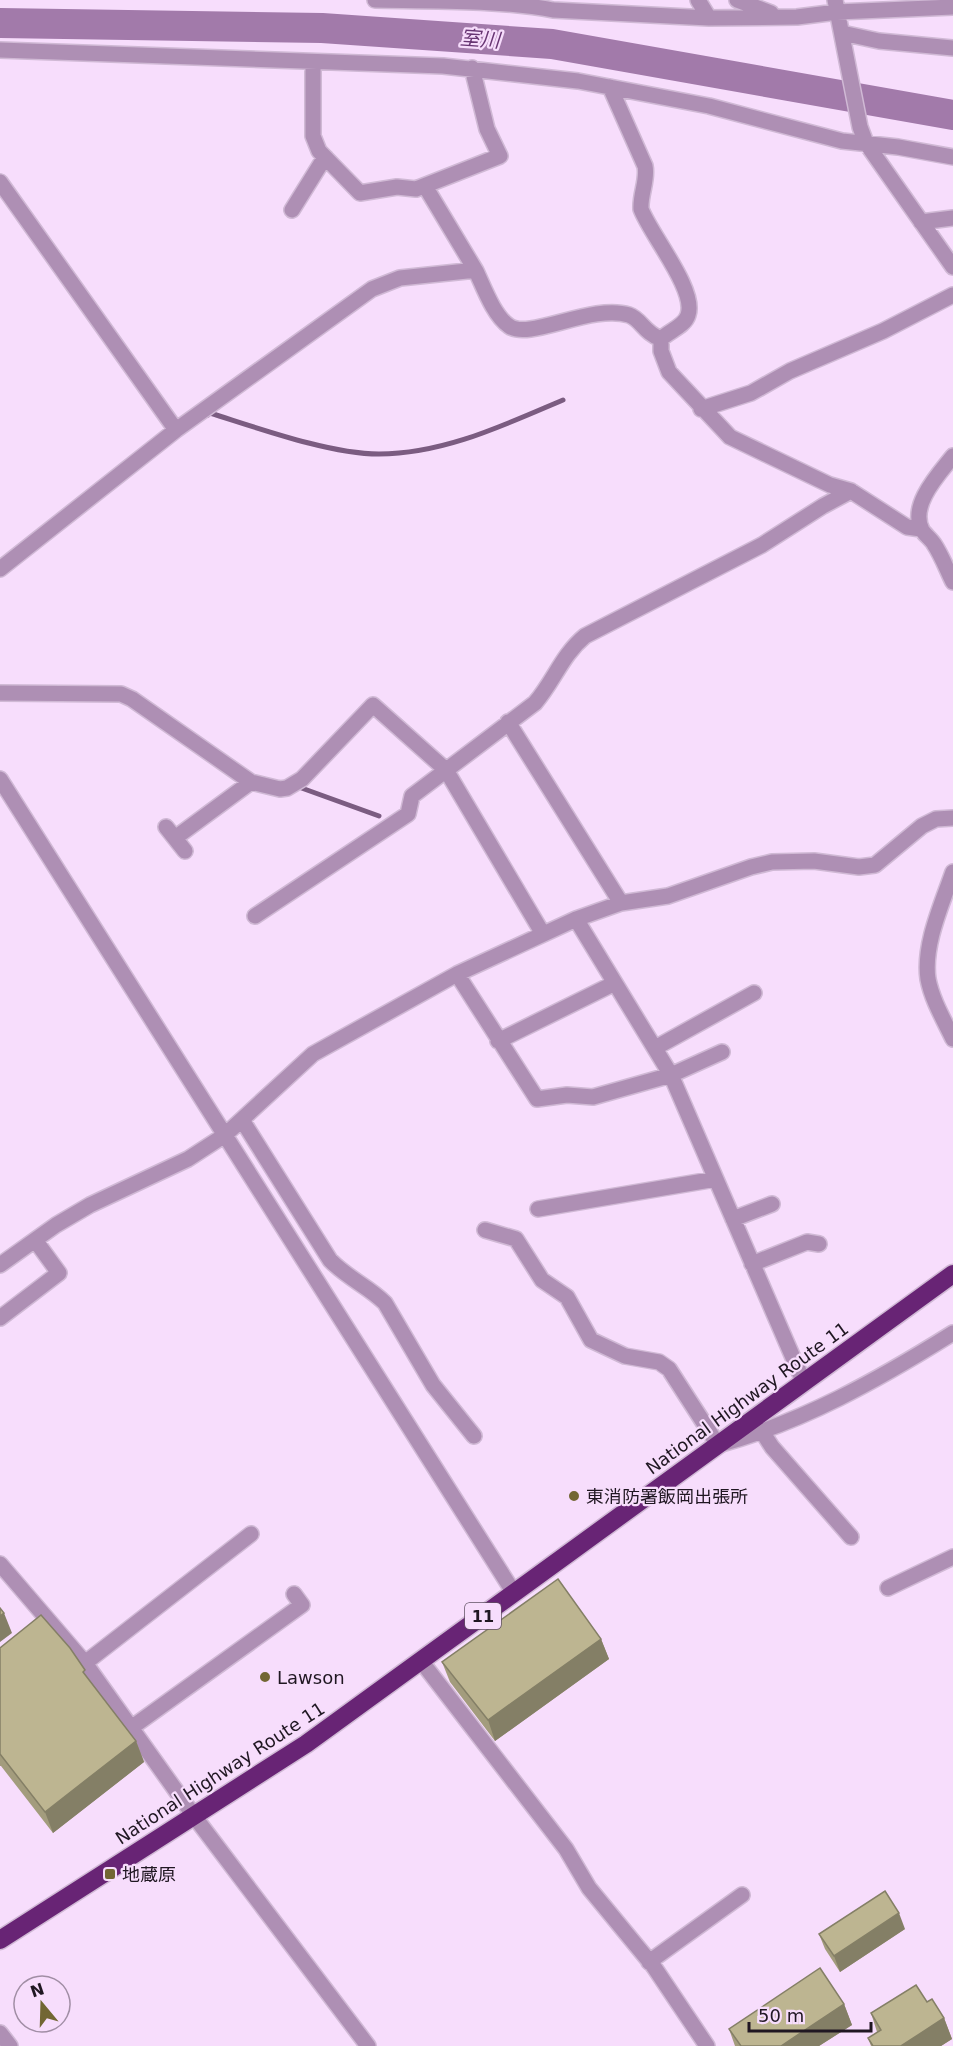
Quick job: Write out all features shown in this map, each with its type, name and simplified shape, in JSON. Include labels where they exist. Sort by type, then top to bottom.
[{"type":"highway","name":"National Highway Route 11","points":[[0,1940],[306,1744],[953,1274]]},
{"type":"street","points":[[375,0],[560,5],[709,18],[817,17],[836,6],[953,6]]},
{"type":"street","points":[[698,0],[709,18]]},
{"type":"street","points":[[737,0],[779,16]]},
{"type":"street","points":[[836,6],[860,127],[866,142],[953,267]]},
{"type":"street","points":[[842,36],[953,48]]},
{"type":"street","points":[[0,50],[471,68],[610,87],[709,106],[842,141],[866,142],[953,157]]},
{"type":"street","points":[[313,62],[313,136],[319,150],[360,193],[397,188],[416,189],[501,156],[487,129],[471,68]]},
{"type":"street","points":[[610,87],[645,166],[647,176],[640,209],[680,277],[690,306],[683,324],[661,339]]},
{"type":"street","points":[[292,210],[325,157]]},
{"type":"street","points":[[0,182],[176,430]]},
{"type":"street","points":[[425,186],[466,250],[501,319],[515,330],[531,330],[590,312],[603,312],[629,315],[637,319],[649,335],[661,339]]},
{"type":"street","points":[[921,222],[953,218]]},
{"type":"street","points":[[0,570],[176,430],[372,289],[400,278],[426,273],[476,271]]},
{"type":"street","points":[[701,409],[751,393],[790,371],[883,331],[953,295]]},
{"type":"street","points":[[661,339],[661,351],[669,372],[701,409],[730,437],[809,476],[851,491],[907,527],[921,528]]},
{"type":"street","points":[[953,456],[923,500],[921,528],[934,544],[953,582]]},
{"type":"street","points":[[255,916],[408,814],[412,796],[535,703],[547,689],[572,647],[597,627],[762,545],[851,491]]},
{"type":"street","points":[[0,693],[121,694],[132,699],[251,782],[287,789],[302,779],[373,705],[446,770],[543,934]]},
{"type":"street","points":[[508,722],[621,903]]},
{"type":"street","points":[[0,779],[514,1593]]},
{"type":"street","points":[[175,839],[251,782]]},
{"type":"street","points":[[0,1265],[90,1205],[188,1159],[225,1135],[313,1054],[458,974],[543,934],[621,903],[668,896],[772,862],[814,861],[859,867],[875,865],[922,826],[936,819],[953,818]]},
{"type":"street","points":[[953,872],[931,943],[927,964],[933,996],[953,1039]]},
{"type":"street","points":[[576,919],[671,1075],[804,1383]]},
{"type":"street","points":[[458,974],[498,1041],[537,1098],[567,1095],[593,1097],[671,1075],[722,1052]]},
{"type":"street","points":[[498,1041],[615,983]]},
{"type":"street","points":[[655,1048],[754,993]]},
{"type":"street","points":[[242,1120],[330,1260],[346,1276],[374,1292],[385,1302],[433,1385],[474,1436]]},
{"type":"street","points":[[538,1209],[716,1179]]},
{"type":"street","points":[[733,1219],[772,1203]]},
{"type":"street","points":[[485,1230],[516,1239],[542,1281],[567,1297],[591,1340],[625,1356],[659,1362],[669,1369],[718,1445],[763,1433],[888,1374],[953,1334]]},
{"type":"street","points":[[0,1318],[59,1273],[35,1240]]},
{"type":"street","points":[[752,1264],[807,1242],[819,1244]]},
{"type":"street","points":[[763,1433],[772,1447],[851,1537]]},
{"type":"street","points":[[85,1663],[251,1534]]},
{"type":"street","points":[[888,1588],[953,1557]]},
{"type":"street","points":[[0,1564],[85,1663],[194,1816],[368,2046]]},
{"type":"street","points":[[131,1728],[302,1605],[294,1594]]},
{"type":"street","points":[[421,1661],[566,1849],[589,1888],[649,1962],[707,2046]]},
{"type":"street","points":[[649,1962],[742,1895]]},
{"type":"street","points":[[0,2033],[10,2046]]},
{"type":"building","points":[[558,1579],[601,1639],[488,1720],[442,1662]]},
{"type":"building","points":[[41,1615],[70,1648],[85,1670],[83,1672],[136,1741],[45,1812],[0,1754],[0,1648]]},
{"type":"building","points":[[885,1891],[899,1913],[834,1956],[819,1934]]},
{"type":"building","points":[[820,1968],[844,2004],[781,2046],[741,2046],[729,2029]]},
{"type":"building","points":[[916,1985],[927,2002],[932,1999],[944,2018],[901,2046],[873,2046],[868,2038],[881,2030],[871,2013]]},
{"type":"waterway","name":"室川","points":[[0,23],[322,28],[552,44],[953,115]]},
{"type":"waterway","points":[[208,415],[210,413],[272,433],[339,450],[379,454],[403,453],[450,444],[563,400]]},
{"type":"waterway","points":[[296,786],[379,816]]},
{"type":"place","name":"東消防署飯岡出張所","points":[[574,1496]]},
{"type":"place","name":"Lawson","points":[[265,1677]]},
{"type":"place","name":"地蔵原","points":[[110,1874]]}]
